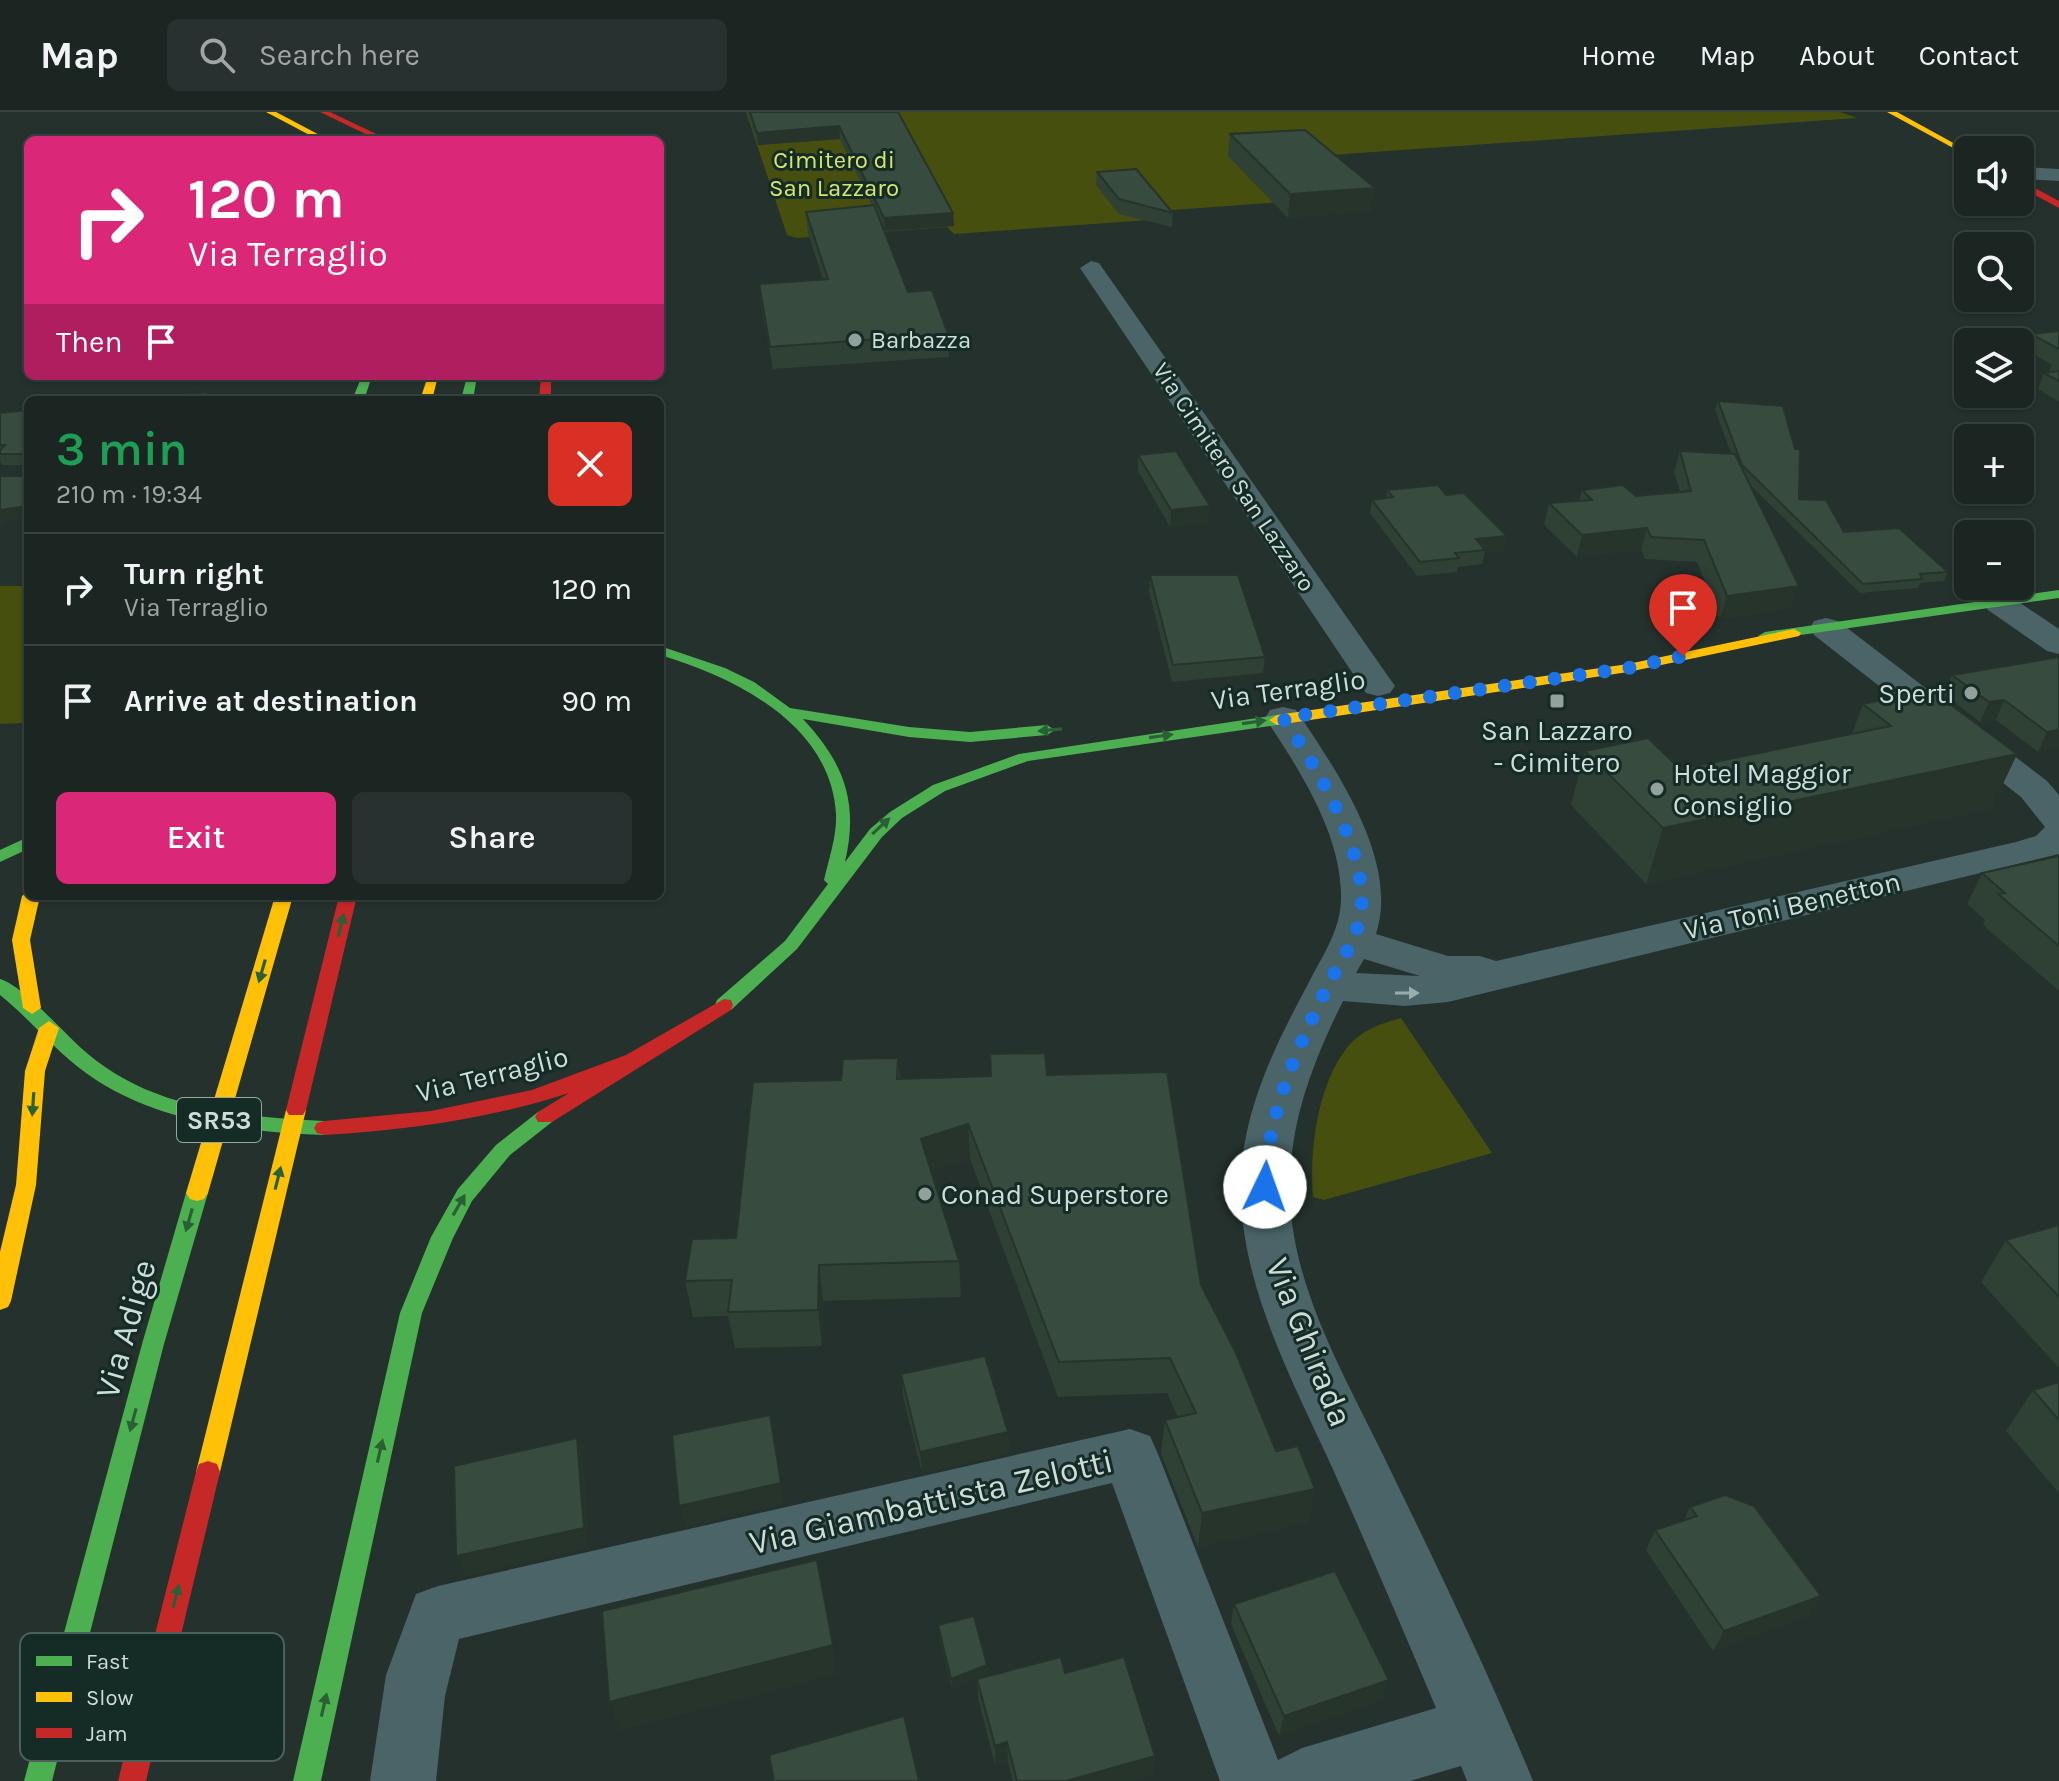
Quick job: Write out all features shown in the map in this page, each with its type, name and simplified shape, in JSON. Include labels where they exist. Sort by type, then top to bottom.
[{"type":"main road","points":[[263,112],[295,136]]},
{"type":"main road","points":[[270,112],[317,136]]},
{"type":"main road","points":[[307,112],[350,136]]},
{"type":"main road","points":[[324,112],[376,136]]},
{"type":"main road","points":[[1891,112],[1954,146]]},
{"type":"main road","points":[[2034,191],[2059,205]]},
{"type":"main road","name":"Via Terraglio","points":[[1370,687],[1614,652],[1810,631],[2059,594]]},
{"type":"main road","name":"Via Terraglio","points":[[0,985],[32,1008],[67,1048],[124,1088],[223,1120],[346,1129],[465,1115],[576,1085],[656,1049],[740,994],[798,941],[832,886],[867,839],[904,805],[970,773],[1025,757],[1281,706],[1628,668],[1810,631]]},
{"type":"main road","name":"Via Terraglio","points":[[664,651],[733,675],[791,712],[829,760],[843,808],[832,886]]},
{"type":"main road","name":"Via Terraglio","points":[[791,712],[909,732],[970,737],[1060,729]]},
{"type":"main road","points":[[0,857],[24,844]]},
{"type":"main road","points":[[30,900],[21,940],[32,1008]]},
{"type":"main road","name":"Via Adige","points":[[77,1633],[153,1344],[283,900]]},
{"type":"main road","name":"SR53","points":[[168,1633],[347,900]]},
{"type":"main road","points":[[0,1301],[26,1185],[35,1071],[49,1028]]},
{"type":"main road","points":[[307,1781],[411,1313],[434,1253],[466,1193],[487,1166],[536,1126],[656,1049]]},
{"type":"main road","name":"Via Adige","points":[[38,1781],[43,1761]]},
{"type":"main road","name":"SR53","points":[[132,1781],[137,1761]]},
{"type":"street","points":[[2034,174],[2059,175]]},
{"type":"street","points":[[2039,194],[2059,183]]},
{"type":"street","name":"Via Cimitero San Lazzaro","points":[[1091,268],[1370,687]]},
{"type":"street","points":[[1999,603],[2059,644]]},
{"type":"street","points":[[1810,631],[2034,789],[2059,819]]},
{"type":"street","name":"Via Ghirada","points":[[1281,706],[1314,768],[1357,869],[1362,899],[1340,962],[1293,1059],[1269,1136],[1265,1187],[1272,1249],[1318,1373],[1489,1754]]},
{"type":"street","name":"Via Toni Benetton","points":[[1340,962],[1418,994],[1468,986],[1521,968],[2026,852],[2050,844],[2059,835]]},
{"type":"street","name":"Via Giambattista Zelotti","points":[[403,1781],[414,1687],[424,1643],[438,1615],[1130,1454],[1253,1781]]},
{"type":"street","points":[[1302,1781],[1489,1754]]},
{"type":"green space","name":"Cimitero di San Lazzaro","points":[[746,112],[1840,112],[1857,118],[1260,160],[1281,202],[1145,212],[1149,220],[954,234],[947,227],[797,238],[787,235]]},
{"type":"green space","points":[[0,586],[24,586],[24,723],[0,724]]},
{"type":"green space","points":[[1401,1018],[1492,1153],[1324,1200],[1313,1197],[1318,1115],[1331,1075],[1340,1057],[1357,1037]]},
{"type":"building","points":[[750,112],[898,112],[953,213],[884,218],[839,126],[757,133]]},
{"type":"building","points":[[1305,130],[1375,188],[1290,194],[1230,134]]},
{"type":"building","points":[[1136,169],[1173,213],[1119,199],[1097,172]]},
{"type":"building","points":[[874,205],[908,292],[932,290],[948,334],[770,347],[759,284],[828,279],[806,212]]},
{"type":"building","points":[[2059,331],[2059,349],[2034,336]]},
{"type":"building","points":[[2059,371],[2059,381],[2044,373]]},
{"type":"building","points":[[207,392],[206,396],[169,396]]},
{"type":"building","points":[[1718,401],[1783,406],[1795,449],[1800,449],[1799,499],[1826,500],[1844,532],[1899,528],[1948,572],[1920,574],[1922,579],[1863,584],[1742,465]]},
{"type":"building","points":[[24,410],[24,454],[0,454],[5,445],[0,445],[0,413]]},
{"type":"building","points":[[1176,451],[1210,506],[1171,510],[1138,455]]},
{"type":"building","points":[[1680,451],[1735,454],[1799,586],[1727,596],[1704,540],[1651,537],[1647,528],[1582,535],[1549,503],[1592,500],[1582,490],[1623,485],[1636,496],[1691,491]]},
{"type":"building","points":[[0,476],[24,476],[24,507],[0,510]]},
{"type":"building","points":[[1438,485],[1446,495],[1464,493],[1507,536],[1476,539],[1485,550],[1455,553],[1459,558],[1420,562],[1372,500],[1393,497],[1387,490]]},
{"type":"building","points":[[1150,575],[1238,575],[1265,657],[1173,665]]},
{"type":"building","points":[[2059,657],[2059,730],[2047,732],[2004,700],[1989,702],[1952,675]]},
{"type":"building","points":[[1931,690],[2017,754],[1663,828],[1585,751],[1648,738],[1680,769],[1891,726],[1863,704]]},
{"type":"building","points":[[2059,856],[2059,946],[1998,894],[2005,893],[1982,873]]},
{"type":"building","points":[[1045,1053],[1047,1075],[1167,1072],[1201,1285],[1236,1353],[1276,1451],[1298,1446],[1315,1489],[1202,1513],[1165,1420],[1196,1413],[1170,1358],[1059,1362],[968,1124],[921,1139],[959,1261],[819,1265],[818,1310],[728,1312],[732,1280],[685,1281],[692,1239],[736,1238],[753,1082],[841,1080],[843,1059],[898,1058],[897,1079],[991,1076],[990,1054]]},
{"type":"building","points":[[2059,1225],[2059,1297],[2006,1240]]},
{"type":"building","points":[[985,1356],[1008,1432],[920,1452],[901,1374]]},
{"type":"building","points":[[2059,1382],[2059,1420],[2033,1390]]},
{"type":"building","points":[[770,1415],[781,1483],[679,1506],[672,1435]]},
{"type":"building","points":[[577,1438],[584,1528],[456,1556],[454,1466]]},
{"type":"building","points":[[1725,1495],[1754,1506],[1821,1596],[1724,1631],[1655,1530],[1697,1516],[1690,1507]]},
{"type":"building","points":[[817,1560],[833,1645],[609,1702],[602,1611]]},
{"type":"building","points":[[1335,1571],[1389,1680],[1284,1716],[1234,1604]]},
{"type":"building","points":[[974,1616],[987,1665],[951,1679],[938,1625]]},
{"type":"building","points":[[1061,1657],[1065,1673],[1124,1657],[1155,1756],[1066,1781],[1017,1781],[1007,1742],[995,1746],[977,1679]]},
{"type":"building","points":[[904,1716],[919,1781],[774,1781],[769,1755]]},
{"type":"traffic: fast","points":[[360,396],[366,380]]},
{"type":"traffic: fast","points":[[468,396],[471,380]]},
{"type":"traffic: fast","points":[[1765,636],[2059,594]]},
{"type":"traffic: fast","points":[[664,651],[749,685],[776,702],[819,747],[834,775],[844,815],[833,880]]},
{"type":"traffic: fast","points":[[791,712],[909,732],[970,737],[1047,730]]},
{"type":"traffic: fast","points":[[724,1005],[791,945],[876,833],[896,815],[939,788],[1025,757],[1277,720]]},
{"type":"traffic: fast","points":[[0,857],[24,844]]},
{"type":"traffic: fast","points":[[0,985],[91,1067],[143,1096],[202,1115],[324,1128]]},
{"type":"traffic: fast","points":[[307,1781],[411,1313],[442,1237],[465,1195],[503,1150],[545,1117]]},
{"type":"traffic: fast","points":[[77,1633],[153,1344],[197,1193]]},
{"type":"traffic: fast","points":[[38,1781],[43,1761]]},
{"type":"traffic: slow","points":[[270,112],[317,136]]},
{"type":"traffic: slow","points":[[1891,112],[1954,146]]},
{"type":"traffic: slow","points":[[427,396],[432,380]]},
{"type":"traffic: slow","points":[[1277,720],[1628,668],[1794,633]]},
{"type":"traffic: slow","points":[[30,900],[21,940],[32,1008]]},
{"type":"traffic: slow","points":[[197,1193],[283,900]]},
{"type":"traffic: slow","points":[[0,1301],[26,1185],[35,1071],[49,1028]]},
{"type":"traffic: slow","points":[[208,1472],[296,1110]]},
{"type":"traffic: jam","points":[[324,112],[376,136]]},
{"type":"traffic: jam","points":[[2034,191],[2059,205]]},
{"type":"traffic: jam","points":[[545,396],[546,380]]},
{"type":"traffic: jam","points":[[296,1110],[347,900]]},
{"type":"traffic: jam","points":[[324,1128],[431,1118],[534,1097],[584,1081],[633,1060],[724,1005]]},
{"type":"traffic: jam","points":[[545,1117],[656,1049]]},
{"type":"traffic: jam","points":[[168,1633],[208,1472]]},
{"type":"traffic: jam","points":[[132,1781],[137,1761]]},
{"type":"place","name":"Barbazza","points":[[855,340]]},
{"type":"place","name":"Sperti","points":[[1971,693]]},
{"type":"place","name":"San Lazzaro - Cimitero","points":[[1557,701]]},
{"type":"place","name":"Hotel Maggior Consiglio","points":[[1657,789]]},
{"type":"place","name":"Conad Superstore","points":[[925,1194]]},
{"type":"route","points":[[1265,1187],[1269,1136],[1293,1059],[1357,929],[1362,899],[1357,869],[1335,811],[1306,751],[1283,718],[1628,668],[1683,656]]}]
